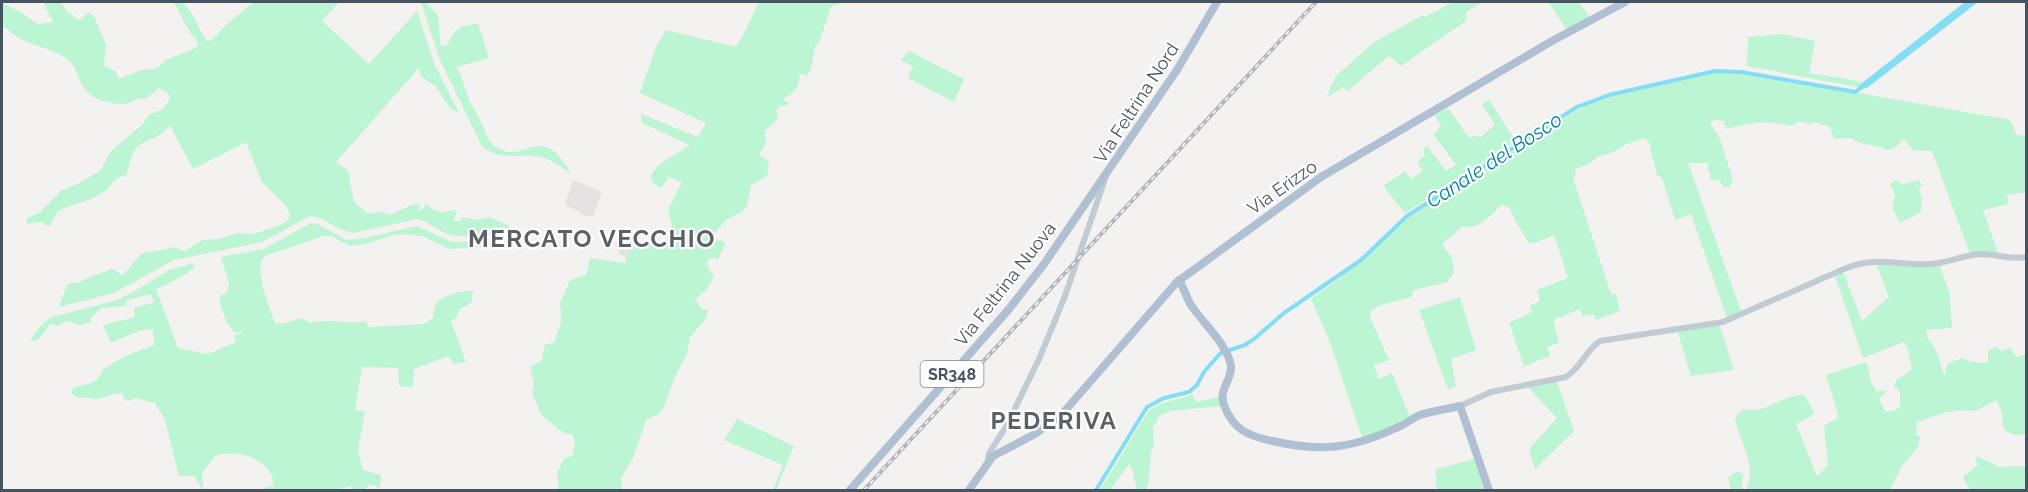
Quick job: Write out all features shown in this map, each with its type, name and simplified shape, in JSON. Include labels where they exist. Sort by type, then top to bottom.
[{"type":"main road","name":"Via Feltrina Nord","points":[[1107,172],[1177,70],[1217,2]]},
{"type":"main road","name":"Via Erizzo","points":[[969,490],[988,460],[998,449],[1035,434],[1063,413],[1179,280],[1328,173],[1552,41],[1625,2]]},
{"type":"main road","name":"Via Feltrina Nuova","points":[[850,490],[1009,309],[1107,172]]},
{"type":"main road","points":[[1179,280],[1193,308],[1226,353],[1231,371],[1223,390],[1224,404],[1247,434],[1308,448],[1343,446],[1389,432],[1418,416],[1460,406],[1489,490]]},
{"type":"street","name":"Via Feltrina Nord","points":[[998,449],[1003,434],[1040,359],[1065,296],[1107,172]]},
{"type":"street","points":[[1076,217],[1089,225]]},
{"type":"street","points":[[1460,406],[1491,392],[1566,377],[1576,369],[1594,344],[1600,341],[1723,322],[1864,262],[1932,264],[1982,254],[2026,258]]},
{"type":"street","points":[[1003,434],[1010,444],[1019,442]]},
{"type":"shaded area","points":[[573,180],[602,192],[593,216],[585,216],[565,204]]},
{"type":"shaded area","points":[[628,235],[633,244],[628,261],[625,260],[626,256],[620,255],[615,243]]},
{"type":"green space","points":[[43,2],[61,2],[68,13],[73,14],[74,18],[79,20],[88,13],[94,16],[106,45],[104,65],[115,71],[119,79],[139,71],[157,68],[164,61],[198,45],[174,2],[182,2],[191,12],[206,41],[212,40],[229,22],[254,2],[339,2],[322,21],[369,64],[417,11],[434,63],[459,113],[451,109],[436,87],[421,76],[419,68],[336,162],[348,171],[354,202],[368,214],[383,212],[389,215],[416,204],[420,204],[419,210],[422,210],[426,204],[440,212],[456,210],[455,221],[461,221],[462,217],[477,220],[489,217],[510,226],[507,234],[454,235],[417,219],[353,233],[339,229],[320,218],[310,216],[262,242],[174,260],[114,293],[59,307],[67,285],[74,282],[79,283],[112,269],[123,275],[141,254],[174,247],[185,251],[203,240],[218,239],[239,233],[254,234],[288,221],[290,215],[286,206],[262,182],[246,142],[193,169],[170,125],[161,134],[135,150],[125,178],[123,175],[105,191],[58,211],[49,227],[42,222],[27,224],[26,219],[40,212],[62,190],[80,183],[101,170],[111,151],[142,125],[149,115],[163,109],[170,98],[168,93],[159,88],[145,99],[126,104],[101,100],[87,92],[67,59],[14,35],[2,26],[2,3],[38,24],[53,22]]},
{"type":"green space","points":[[421,2],[426,2],[438,16],[441,46],[447,45],[456,29],[458,31],[460,27],[478,23],[489,58],[456,67],[469,100],[492,144],[505,151],[515,152],[541,146],[550,149],[560,157],[571,173],[541,157],[496,154],[482,146],[440,60]]},
{"type":"green space","points":[[759,2],[840,2],[831,7],[820,40],[815,47],[807,76],[800,73],[798,86],[783,99],[789,103],[788,105],[779,106],[776,111],[778,119],[765,131],[766,143],[760,153],[769,164],[767,176],[751,185],[747,206],[741,213],[727,219],[713,235],[715,241],[721,240],[725,244],[718,259],[712,258],[707,261],[714,277],[706,290],[695,300],[703,310],[708,311],[705,320],[690,337],[687,354],[663,409],[659,414],[646,420],[633,458],[621,478],[622,490],[559,490],[557,473],[564,459],[572,456],[575,444],[573,435],[564,433],[542,416],[532,393],[534,384],[530,366],[541,362],[545,344],[554,343],[561,323],[559,306],[570,280],[586,275],[590,258],[625,263],[632,246],[644,249],[651,241],[666,244],[672,225],[668,210],[682,182],[669,177],[661,188],[653,183],[651,177],[657,167],[690,145],[642,123],[641,114],[698,137],[706,123],[640,93],[656,47],[666,30],[736,47]]},
{"type":"green space","points":[[1453,2],[1482,2],[1466,12],[1466,21],[1401,66],[1389,56],[1347,91],[1343,87],[1326,98],[1336,76],[1374,42],[1423,15],[1425,17]]},
{"type":"green space","points":[[1548,2],[1579,2],[1589,17],[1567,30]]},
{"type":"green space","points":[[1782,34],[1815,41],[1809,73],[1863,82],[1857,87],[1747,66],[1748,37]]},
{"type":"green space","points":[[909,51],[964,79],[954,102],[908,78],[913,67],[901,60]]},
{"type":"green space","points":[[1736,71],[2010,120],[2017,135],[2026,136],[2026,192],[2007,195],[2009,204],[1983,210],[1998,253],[1970,254],[1932,151],[1914,151],[1904,139],[1895,148],[1886,150],[1860,143],[1852,138],[1834,139],[1830,127],[1816,122],[1810,124],[1799,121],[1791,126],[1759,123],[1727,129],[1724,121],[1715,120],[1710,123],[1720,139],[1733,180],[1729,187],[1723,187],[1720,181],[1710,179],[1711,173],[1707,169],[1709,163],[1688,163],[1742,314],[1728,321],[1691,214],[1675,220],[1662,178],[1657,175],[1649,142],[1644,138],[1614,152],[1599,156],[1589,164],[1575,169],[1576,175],[1573,178],[1611,294],[1616,294],[1620,311],[1596,320],[1594,314],[1583,316],[1580,309],[1553,320],[1559,343],[1547,347],[1550,356],[1524,366],[1509,323],[1532,312],[1530,305],[1540,301],[1537,290],[1568,278],[1554,235],[1528,243],[1510,208],[1501,205],[1484,221],[1474,226],[1462,227],[1443,243],[1452,258],[1454,272],[1447,282],[1414,290],[1411,297],[1381,305],[1370,311],[1370,317],[1389,360],[1374,365],[1379,379],[1392,373],[1411,420],[1363,440],[1328,337],[1311,299],[1340,278],[1358,259],[1380,244],[1404,220],[1584,106],[1609,97],[1694,76]]},
{"type":"green space","points":[[1489,100],[1516,142],[1405,213],[1383,186],[1405,171],[1411,179],[1423,171],[1417,162],[1425,156],[1423,150],[1427,146],[1446,171],[1456,165],[1434,135],[1441,126],[1435,115],[1448,108],[1469,138],[1476,135],[1480,138],[1495,124],[1482,104]]},
{"type":"green space","points":[[1898,180],[1901,185],[1919,180],[1922,184],[1919,190],[1922,199],[1921,211],[1900,223],[1892,207],[1895,195],[1890,184]]},
{"type":"green space","points":[[311,223],[318,224],[347,240],[417,226],[452,242],[498,241],[500,246],[449,249],[425,237],[409,234],[394,235],[366,244],[350,246],[331,236],[323,236],[265,256],[261,261],[261,278],[266,298],[275,323],[282,324],[301,318],[310,323],[365,321],[369,327],[424,324],[433,318],[434,307],[443,298],[464,291],[473,291],[472,302],[459,310],[456,318],[451,321],[466,362],[454,364],[448,356],[414,369],[413,387],[399,386],[398,368],[362,367],[355,410],[365,411],[358,450],[363,470],[381,475],[380,488],[370,484],[364,490],[353,490],[351,486],[337,490],[259,490],[274,485],[270,472],[265,466],[245,455],[222,454],[215,456],[202,473],[203,490],[194,476],[179,476],[165,420],[155,403],[136,398],[128,401],[124,399],[122,393],[98,399],[78,398],[72,394],[74,387],[96,380],[103,369],[126,356],[154,345],[153,329],[141,330],[111,343],[103,325],[135,317],[134,308],[154,302],[151,294],[127,300],[126,306],[101,308],[90,319],[91,322],[82,325],[66,321],[59,326],[51,324],[37,341],[30,340],[42,324],[52,317],[117,300],[169,270],[193,263],[194,268],[156,289],[178,348],[208,354],[236,342],[234,336],[242,333],[242,331],[236,333],[229,326],[219,299],[221,295],[227,293],[229,283],[221,257],[264,249]]},
{"type":"green space","points":[[1875,261],[1939,263],[1950,295],[1952,328],[1927,330],[1927,338],[1937,352],[1945,376],[1947,364],[1961,358],[1972,362],[1988,363],[1988,351],[1996,347],[2001,351],[2010,348],[2017,357],[2026,354],[2026,434],[2014,435],[2006,431],[1997,400],[1975,411],[1960,410],[1943,413],[1917,422],[1916,434],[1920,438],[1918,447],[1902,466],[1890,490],[1746,490],[1750,473],[1749,464],[1735,420],[1744,409],[1759,409],[1789,397],[1804,395],[1814,412],[1810,417],[1796,424],[1817,476],[1828,465],[1824,426],[1839,417],[1826,375],[1865,362],[1871,382],[1877,392],[1884,390],[1886,392],[1879,399],[1886,412],[1900,407],[1900,392],[1894,386],[1896,380],[1912,369],[1907,346],[1904,342],[1863,358],[1834,273],[1842,269],[1862,321],[1889,297]]},
{"type":"green space","points":[[1460,297],[1476,350],[1451,359],[1456,386],[1448,389],[1419,310]]},
{"type":"green space","points":[[1719,323],[1734,370],[1691,376],[1677,330]]},
{"type":"green space","points":[[1556,379],[1574,431],[1535,469],[1529,449],[1557,418],[1525,384]]},
{"type":"green space","points":[[1192,394],[1196,402],[1219,397],[1221,406],[1171,411],[1160,415],[1153,428],[1154,445],[1146,490],[1137,490],[1129,464],[1110,490],[1100,490],[1148,412],[1158,405]]},
{"type":"green space","points":[[737,419],[794,446],[776,490],[773,490],[783,465],[724,440]]},
{"type":"green space","points":[[1978,457],[2000,467],[2024,466],[2026,490],[1970,490],[1963,477],[1978,465],[1975,458]]},
{"type":"green space","points":[[1474,459],[1485,490],[1439,490],[1435,486],[1437,469]]},
{"type":"green space","points":[[1738,471],[1743,475],[1742,487],[1745,490],[1731,490],[1728,477]]},
{"type":"water","points":[[1965,2],[1978,2],[1867,88],[1857,87]]},
{"type":"waterway","name":"Canale del Bosco","points":[[1096,490],[1147,407],[1164,398],[1189,392],[1221,353],[1245,345],[1254,339],[1284,313],[1361,260],[1407,216],[1577,107],[1609,95],[1715,71],[1741,72],[1855,92],[1864,86]]},
{"type":"railway","points":[[864,490],[1316,2]]},
{"type":"district","name":"MERCATO VECCHIO","points":[[592,238]]},
{"type":"district","name":"PEDERIVA","points":[[1054,420]]}]
